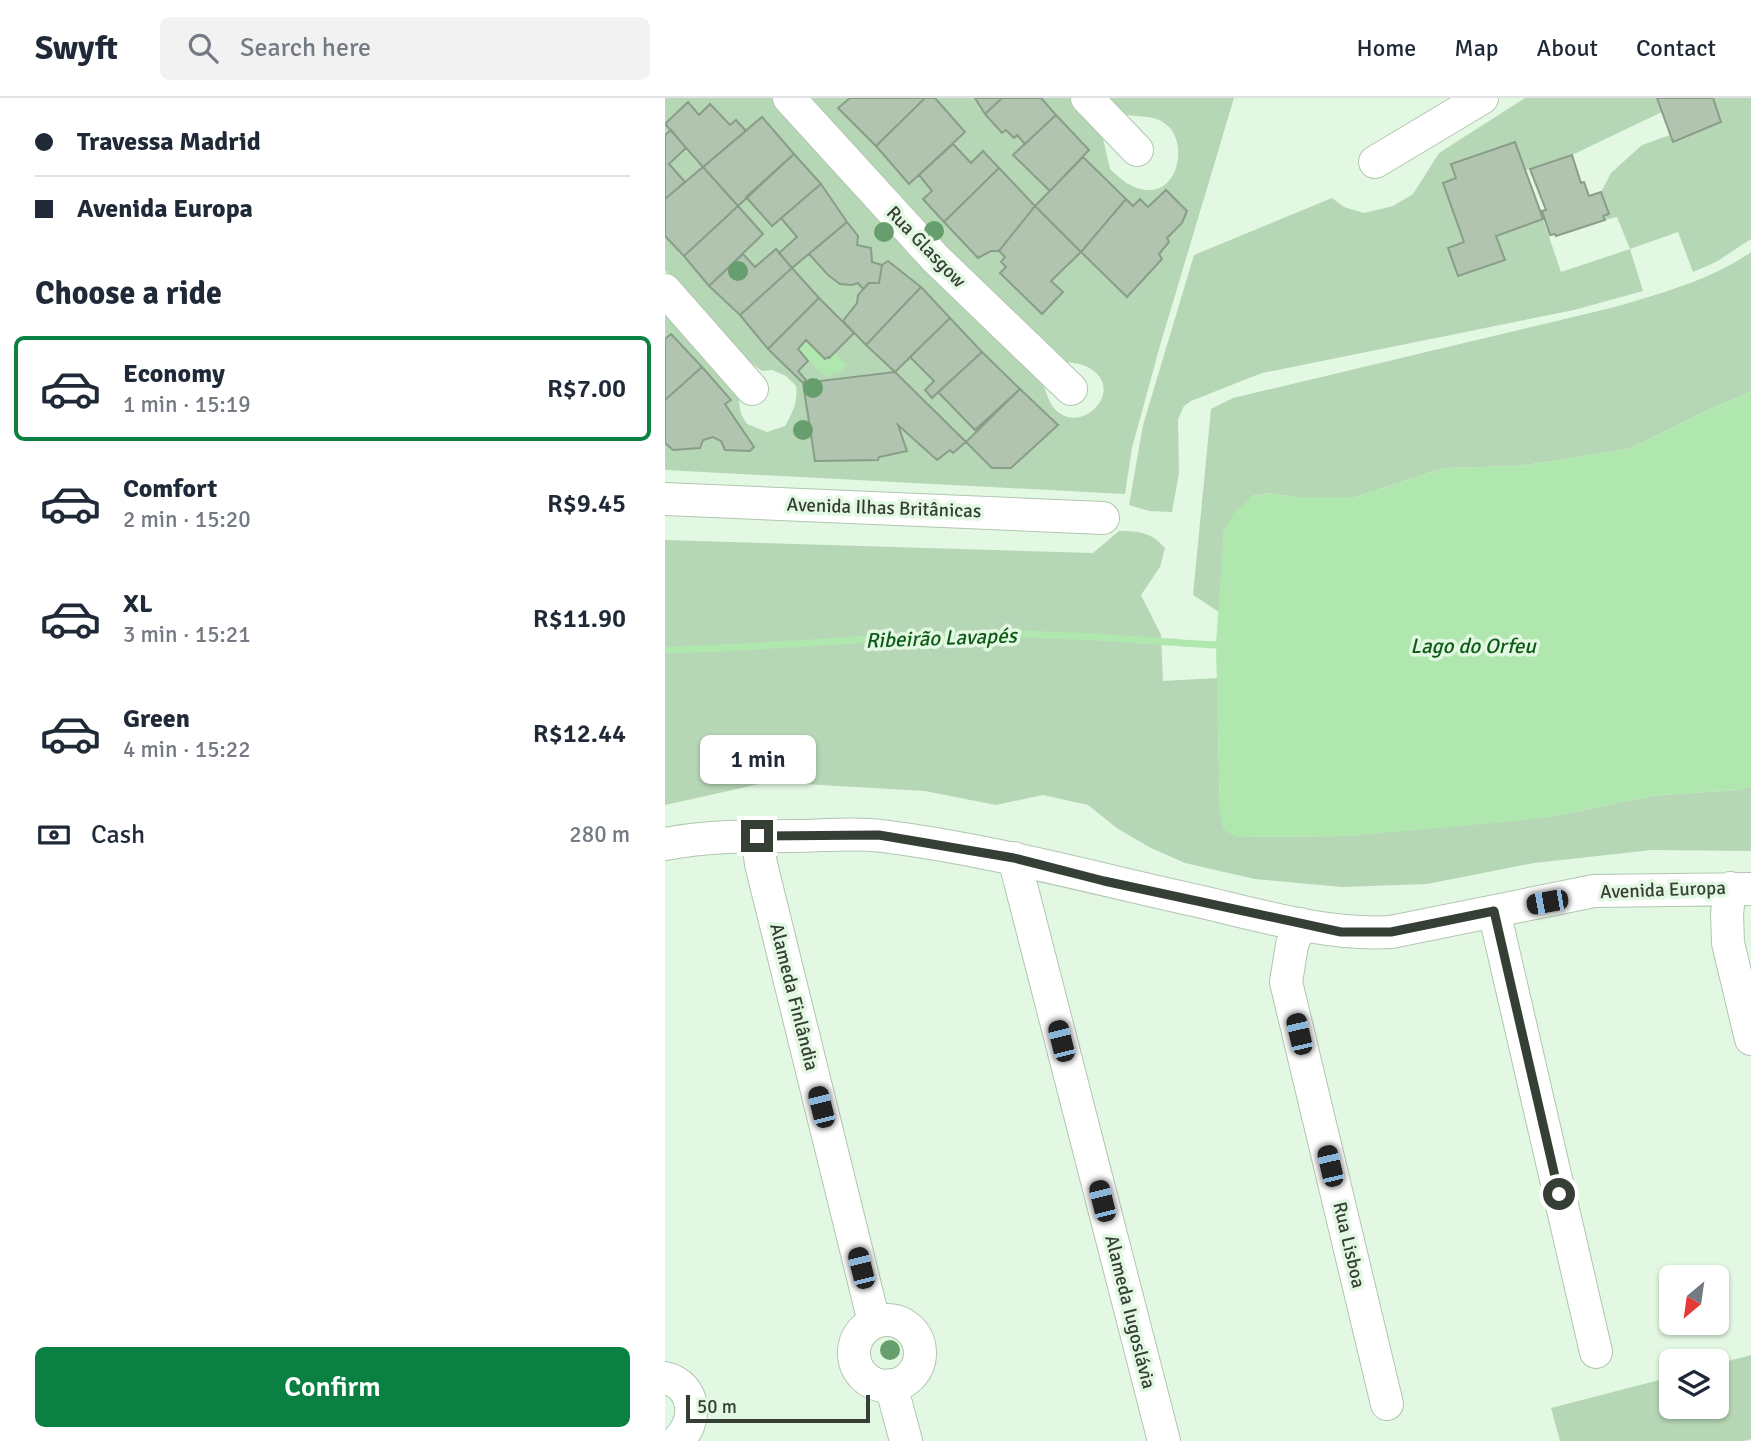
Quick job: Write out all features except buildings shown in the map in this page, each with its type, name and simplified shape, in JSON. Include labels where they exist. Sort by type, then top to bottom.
[{"type":"street","name":"Rua Glasgow","points":[[789,98],[935,258],[1071,389]]},
{"type":"street","points":[[1087,98],[1137,150]]},
{"type":"street","points":[[1375,162],[1482,98]]},
{"type":"street","points":[[665,289],[752,389]]},
{"type":"street","name":"Avenida Ilhas Britânicas","points":[[665,499],[1103,518]]},
{"type":"street","name":"Avenida Europa","points":[[665,844],[757,836],[879,835],[1014,858],[1341,932],[1391,932],[1594,891],[1741,888]]},
{"type":"street","name":"Alameda Finlândia","points":[[757,836],[761,864],[874,1322]]},
{"type":"street","name":"Alameda Iugoslávia","points":[[1014,858],[1164,1441]]},
{"type":"street","points":[[1741,888],[1727,915],[1728,943],[1751,1039]]},
{"type":"street","points":[[1494,911],[1596,1352]]},
{"type":"street","name":"Rua Lisboa","points":[[1300,924],[1292,945],[1286,982],[1387,1404]]},
{"type":"street","points":[[896,1321],[907,1326],[919,1344],[920,1356],[911,1376],[902,1382],[891,1385],[871,1382],[863,1375],[854,1356],[854,1345],[859,1336],[874,1322],[896,1321]]},
{"type":"street","points":[[665,1378],[681,1386],[689,1396],[692,1408],[692,1420],[687,1431],[677,1441]]},
{"type":"street","points":[[891,1385],[906,1441]]},
{"type":"shaded area","points":[[665,98],[772,98],[1041,379],[1054,408],[1064,416],[1076,418],[1086,415],[1102,399],[1104,389],[1101,378],[1087,367],[1054,359],[801,98],[1072,98],[1102,134],[1110,169],[1131,186],[1147,190],[1158,189],[1172,176],[1178,156],[1174,135],[1169,127],[1159,120],[1124,114],[1100,98],[1234,98],[1159,349],[1132,448],[1125,494],[665,470],[665,304],[737,389],[741,414],[747,424],[767,432],[785,426],[794,407],[796,386],[786,376],[772,370],[762,371],[738,354],[665,270]]},
{"type":"shaded area","points":[[1525,98],[1657,98],[1662,112],[1572,155],[1530,169],[1525,170],[1515,142],[1451,164],[1456,178],[1443,183],[1464,242],[1449,248],[1458,276],[1504,260],[1496,236],[1543,219],[1561,272],[1630,249],[1643,291],[1574,310],[1262,373],[1191,401],[1184,406],[1178,419],[1179,473],[1172,512],[1149,511],[1129,505],[1143,425],[1194,255],[1332,198],[1344,207],[1364,213],[1393,206],[1413,194],[1439,153]]},
{"type":"shaded area","points":[[1713,98],[1751,98],[1751,239],[1716,262],[1693,272],[1678,232],[1630,249],[1617,217],[1605,220],[1603,216],[1608,214],[1601,192],[1611,173],[1642,145],[1670,135],[1673,141],[1721,122]]},
{"type":"shaded area","points":[[1751,252],[1751,392],[1629,449],[1519,466],[1444,468],[1356,497],[1295,497],[1269,493],[1252,496],[1224,529],[1219,612],[1193,595],[1211,409],[1233,398],[1615,307],[1703,278]]},
{"type":"shaded area","points":[[1119,531],[1144,534],[1165,548],[1160,567],[1141,595],[1161,635],[1163,681],[1217,678],[1220,814],[1236,837],[1346,836],[1555,816],[1651,796],[1738,790],[1751,786],[1751,851],[1652,850],[1534,863],[1427,884],[1342,887],[1255,879],[1185,863],[1118,829],[1088,805],[1043,795],[996,805],[925,791],[769,782],[665,805],[665,540],[1093,553]]},
{"type":"shaded area","points":[[1751,1355],[1751,1439],[1560,1441],[1551,1408],[1659,1380],[1659,1419],[1729,1419],[1729,1361]]},
{"type":"water","points":[[806,340],[825,359],[830,358],[834,352],[847,365],[838,374],[835,371],[827,378],[798,349]]},
{"type":"water","name":"Lago do Orfeu","points":[[1751,392],[1751,786],[1738,790],[1651,796],[1555,816],[1507,822],[1346,836],[1236,837],[1223,829],[1220,814],[1216,645],[1224,529],[1234,513],[1252,496],[1269,493],[1295,497],[1356,497],[1444,468],[1519,466],[1629,449]]},
{"type":"waterway","name":"Ribeirão Lavapés","points":[[665,650],[1004,634],[1084,636],[1216,645]]},
{"type":"route","points":[[757,836],[879,835],[1014,858],[1104,881],[1341,932],[1391,932],[1494,911],[1559,1194]]}]
